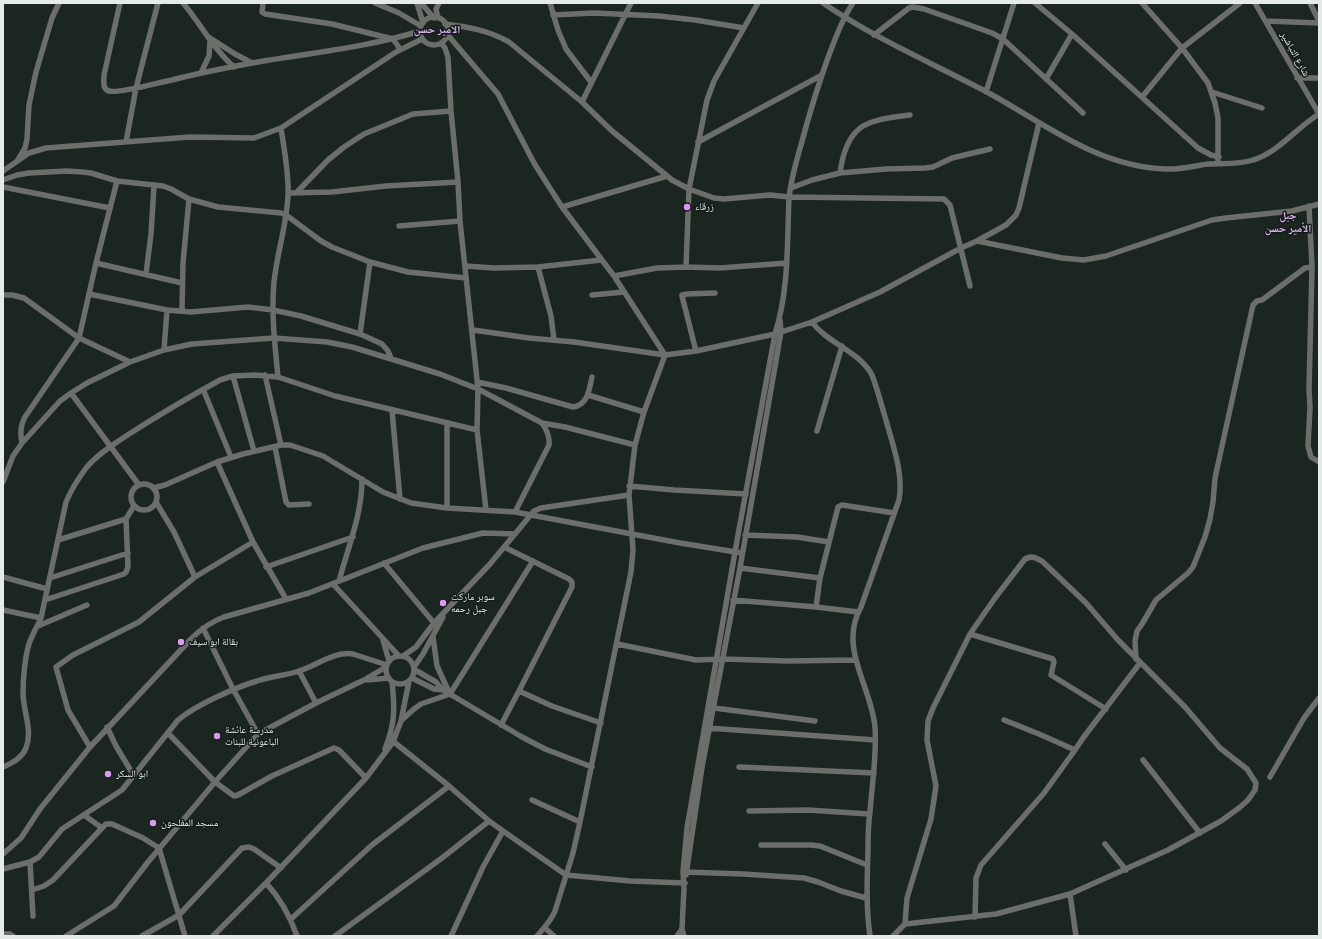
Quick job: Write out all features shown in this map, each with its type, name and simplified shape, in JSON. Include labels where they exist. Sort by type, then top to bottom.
[{"type":"street","points":[[17,163],[25,148],[27,139],[29,105],[36,72],[52,18],[59,3]]},
{"type":"street","points":[[120,3],[106,64],[104,85],[106,90],[112,91],[136,88],[252,63],[320,53],[393,39],[421,27],[430,18],[436,18]]},
{"type":"street","points":[[126,142],[136,88],[158,3]]},
{"type":"street","points":[[183,3],[210,38],[220,54],[234,67]]},
{"type":"street","points":[[263,3],[262,12],[265,14],[332,24],[393,39],[400,49]]},
{"type":"street","points":[[375,3],[399,13],[421,27]]},
{"type":"street","points":[[417,3],[422,39],[433,45],[441,43],[447,34]]},
{"type":"street","points":[[421,3],[436,18],[445,24],[486,31],[504,38],[582,102],[612,131],[667,176],[689,189],[714,198],[724,199],[766,196],[944,199],[950,205],[970,286]]},
{"type":"street","points":[[436,18],[436,9],[439,3]]},
{"type":"street","points":[[550,3],[566,49],[591,82]]},
{"type":"street","points":[[582,102],[631,3]]},
{"type":"street","points":[[686,267],[689,189],[706,100],[714,81],[758,3]]},
{"type":"street","points":[[823,3],[874,35],[986,92],[1039,124],[1085,149],[1134,166],[1166,170],[1180,169],[1218,160],[1246,162],[1264,155],[1285,142],[1308,120],[1319,114]]},
{"type":"street","points":[[684,872],[740,568],[778,333],[787,263],[790,197],[793,173],[822,74],[844,17],[853,3]]},
{"type":"street","points":[[986,92],[1014,3]]},
{"type":"street","points":[[1035,3],[1072,34],[1198,148],[1218,160]]},
{"type":"street","points":[[1142,3],[1182,48],[1200,71],[1212,92],[1218,118],[1218,160]]},
{"type":"street","points":[[1142,97],[1182,48],[1240,3]]},
{"type":"street","name":"شارع التباشير","points":[[1255,3],[1319,114]]},
{"type":"street","points":[[1266,21],[1319,22],[1310,3]]},
{"type":"street","points":[[874,35],[909,8],[913,7],[924,9],[975,26],[1002,39],[1083,113]]},
{"type":"street","points":[[553,15],[594,13],[625,15],[695,20],[744,28]]},
{"type":"street","points":[[445,24],[447,34],[498,94],[534,163],[562,207],[614,276],[666,355]]},
{"type":"street","points":[[1046,79],[1072,34]]},
{"type":"street","points":[[202,73],[209,56],[210,38]]},
{"type":"street","points":[[210,38],[252,63]]},
{"type":"street","points":[[3,171],[17,163],[29,153],[40,149],[190,137],[254,138],[281,128],[400,49],[422,39]]},
{"type":"street","points":[[441,43],[445,48],[448,57],[460,221],[478,385],[477,430],[486,510]]},
{"type":"street","points":[[698,142],[822,74]]},
{"type":"street","points":[[1297,78],[1319,78]]},
{"type":"street","points":[[1212,92],[1262,108]]},
{"type":"street","points":[[297,192],[328,160],[364,134],[414,114],[451,111]]},
{"type":"street","points":[[840,173],[842,160],[849,143],[859,129],[876,121],[910,115]]},
{"type":"street","points":[[473,330],[666,355],[696,351],[778,333],[812,322],[880,292],[1006,225],[1016,215],[1019,208],[1039,124]]},
{"type":"street","points":[[278,377],[274,338],[274,283],[286,215],[288,193],[281,128]]},
{"type":"street","points":[[791,188],[812,180],[840,173],[886,169],[925,168],[938,165],[952,158],[990,149]]},
{"type":"street","points":[[3,180],[22,174],[67,171],[91,173],[117,181],[164,186],[189,199],[218,207],[275,212],[286,215],[321,241],[370,262],[408,272],[466,278]]},
{"type":"street","points":[[562,207],[667,176]]},
{"type":"street","points":[[22,443],[22,423],[25,417],[79,338],[117,181]]},
{"type":"street","points":[[288,193],[332,192],[386,186],[458,182]]},
{"type":"street","points":[[146,274],[151,234],[154,186]]},
{"type":"street","points":[[3,187],[110,208]]},
{"type":"street","points":[[182,311],[182,283],[189,199]]},
{"type":"street","points":[[977,241],[1062,258],[1084,260],[1106,256],[1212,220],[1292,211],[1319,204]]},
{"type":"street","points":[[1309,206],[1312,267],[1308,446],[1311,456],[1319,462]]},
{"type":"street","points":[[399,226],[460,221]]},
{"type":"street","points":[[465,266],[494,268],[538,267],[601,260]]},
{"type":"street","points":[[360,334],[370,262]]},
{"type":"street","points":[[96,263],[182,283]]},
{"type":"street","points":[[614,276],[657,268],[720,268],[787,263]]},
{"type":"street","points":[[538,267],[551,316],[554,340]]},
{"type":"street","points":[[975,917],[976,878],[981,865],[1044,793],[1083,738],[1106,709],[1138,661],[1135,637],[1137,631],[1156,600],[1186,575],[1193,567],[1205,536],[1214,502],[1215,478],[1253,304],[1262,300],[1305,268],[1312,267]]},
{"type":"street","points":[[592,294],[624,292]]},
{"type":"street","points":[[696,351],[682,295],[715,293]]},
{"type":"street","points":[[89,294],[167,310],[191,312],[248,307],[273,310],[301,316],[360,334],[382,344],[388,351],[391,358]]},
{"type":"street","points":[[3,295],[12,295],[24,298],[79,338],[130,362]]},
{"type":"street","points":[[164,350],[167,310]]},
{"type":"street","points":[[812,322],[819,331],[842,346],[868,367],[874,380],[899,471],[900,491],[894,513],[853,626],[852,638],[856,660],[873,716],[875,740],[874,773],[869,814],[866,898],[870,936]]},
{"type":"street","points":[[684,936],[682,929],[687,828],[735,552],[778,333]]},
{"type":"street","points":[[3,482],[13,456],[22,443],[57,404],[71,393],[86,383],[130,362],[164,350],[192,344],[274,338],[327,342],[352,347],[391,358],[478,385],[506,388],[573,407],[580,406],[584,403],[588,395],[592,377]]},
{"type":"street","points":[[817,431],[842,346]]},
{"type":"street","points":[[537,936],[552,918],[573,853],[580,822],[631,572],[633,534],[629,495],[635,445],[644,412],[666,355]]},
{"type":"street","points":[[3,767],[22,755],[27,744],[28,736],[23,693],[29,644],[38,626],[45,600],[62,516],[71,490],[94,460],[110,447],[146,423],[203,389],[220,380],[232,376],[265,375],[278,377],[336,396],[477,430]]},
{"type":"street","points":[[265,375],[278,446],[286,502],[289,505],[309,504]]},
{"type":"street","points":[[232,376],[254,451]]},
{"type":"street","points":[[478,385],[542,423],[635,445]]},
{"type":"street","points":[[203,389],[231,457]]},
{"type":"street","points":[[71,393],[110,447],[140,485]]},
{"type":"street","points":[[588,395],[644,412]]},
{"type":"street","points":[[392,410],[400,499]]},
{"type":"street","points":[[447,423],[447,508]]},
{"type":"street","points":[[515,512],[549,445],[548,433],[542,423]]},
{"type":"street","points":[[153,488],[164,485],[231,457],[278,446],[290,445],[323,456],[391,496],[411,503],[447,508],[515,512],[742,553]]},
{"type":"street","points":[[217,462],[253,542],[266,567],[286,599]]},
{"type":"street","points":[[339,581],[353,537],[361,498],[362,479]]},
{"type":"street","points":[[156,502],[152,507],[146,510],[140,510],[134,506],[131,500],[131,494],[134,489],[140,485],[147,485],[153,488],[156,494],[156,502],[174,532],[195,577]]},
{"type":"street","points":[[630,486],[681,491],[746,494]]},
{"type":"street","points":[[66,936],[114,906],[159,848],[258,734],[316,703],[364,680],[387,665],[395,656],[401,656],[416,647],[434,623],[475,580],[530,515],[541,508],[629,495]]},
{"type":"street","points":[[45,600],[124,574],[128,570],[126,519],[134,506]]},
{"type":"street","points":[[816,608],[820,578],[828,542],[839,506],[894,513]]},
{"type":"street","points":[[58,540],[126,519]]},
{"type":"street","points":[[3,854],[21,838],[40,809],[107,727],[202,628],[213,621],[224,616],[309,593],[423,548],[488,532],[515,534]]},
{"type":"street","points":[[745,535],[797,537],[828,542]]},
{"type":"street","points":[[266,567],[353,537]]},
{"type":"street","points":[[90,747],[68,710],[56,667],[73,655],[139,622],[195,577],[253,542]]},
{"type":"street","points":[[500,725],[572,587],[572,582],[569,579],[504,547]]},
{"type":"street","points":[[50,578],[128,554]]},
{"type":"street","points":[[893,936],[905,924],[1008,912],[1070,894],[1126,870],[1200,833],[1221,821],[1239,808],[1248,800],[1255,790],[1256,784],[1247,768],[1220,748],[1185,707],[1138,661],[1086,603],[1063,580],[1043,562],[1032,557],[1023,561],[970,634],[928,721],[927,740],[936,786],[931,820],[907,898],[905,924]]},
{"type":"street","points":[[213,936],[281,868],[366,778],[382,755],[401,721],[407,714],[421,704],[450,694],[533,561]]},
{"type":"street","points":[[384,563],[434,623]]},
{"type":"street","points":[[740,568],[820,578]]},
{"type":"street","points":[[3,577],[47,589]]},
{"type":"street","points":[[333,584],[383,640],[401,656],[410,660],[414,668],[439,684],[443,690]]},
{"type":"street","points":[[733,600],[858,612]]},
{"type":"street","points":[[38,626],[87,605]]},
{"type":"street","points":[[3,610],[40,618]]},
{"type":"street","points":[[401,721],[414,668],[445,612]]},
{"type":"street","points":[[202,628],[232,689],[258,734]]},
{"type":"street","points":[[970,634],[1050,657],[1054,662],[1051,675],[1106,709]]},
{"type":"street","points":[[433,636],[438,666],[450,694]]},
{"type":"street","points":[[383,640],[387,675],[390,680],[394,718],[391,740]]},
{"type":"street","points":[[617,644],[688,659],[788,661],[856,660]]},
{"type":"street","points":[[3,869],[30,862],[39,857],[62,829],[116,795],[127,785],[178,720],[232,689],[258,680],[299,672],[328,659],[349,654],[387,665]]},
{"type":"street","points":[[299,672],[316,703]]},
{"type":"street","points":[[364,680],[390,680],[401,684],[410,680],[434,689],[443,690],[500,725],[545,749],[592,767]]},
{"type":"street","points":[[519,691],[552,706],[601,723]]},
{"type":"street","points":[[1270,777],[1304,718],[1319,698]]},
{"type":"street","points":[[714,708],[816,721]]},
{"type":"street","points":[[1004,720],[1075,750]]},
{"type":"street","points":[[107,727],[116,746],[134,776]]},
{"type":"street","points":[[704,728],[875,740]]},
{"type":"street","points":[[168,733],[215,782],[236,796],[272,776],[336,748],[366,778]]},
{"type":"street","points":[[391,740],[449,786],[489,821],[566,875],[630,881],[684,883]]},
{"type":"street","points":[[1143,760],[1200,833]]},
{"type":"street","points":[[739,767],[874,773]]},
{"type":"street","points":[[291,919],[372,845],[449,786]]},
{"type":"street","points":[[532,800],[580,822]]},
{"type":"street","points":[[749,811],[808,810],[869,814]]},
{"type":"street","points":[[84,815],[102,828]]},
{"type":"street","points":[[335,936],[442,858],[489,821]]},
{"type":"street","points":[[32,890],[44,886],[53,880],[106,824],[112,824],[143,838],[159,848],[185,936]]},
{"type":"street","points":[[451,936],[477,879],[503,831]]},
{"type":"street","points":[[1105,844],[1126,870]]},
{"type":"street","points":[[761,845],[816,845],[867,865]]},
{"type":"street","points":[[142,936],[179,915],[242,848],[245,847],[254,849],[281,868]]},
{"type":"street","points":[[30,862],[33,916]]},
{"type":"street","points":[[684,872],[804,878],[866,898]]},
{"type":"street","points":[[266,883],[277,896],[291,919],[297,936]]},
{"type":"street","points":[[1070,894],[1076,936]]},
{"type":"street","points":[[545,928],[554,936]]},
{"type":"street","points":[[677,936],[682,929]]},
{"type":"street","points":[[3,934],[10,934],[13,936]]},
{"type":"place","name":"زرقاء","points":[[687,207]]},
{"type":"place","name":"سوبر ماركت جبل رحمه","points":[[443,603]]},
{"type":"place","name":"بقالة ابو سيف","points":[[181,642]]},
{"type":"place","name":"مدرسة عائشة الباعونية للبنات","points":[[217,736]]},
{"type":"place","name":"ابو السكر","points":[[108,774]]},
{"type":"place","name":"مسجد المفلحون","points":[[153,823]]},
{"type":"district","name":"الامير حسن","points":[[437,30]]},
{"type":"district","name":"جبل الأمير حسن","points":[[1288,222]]}]
